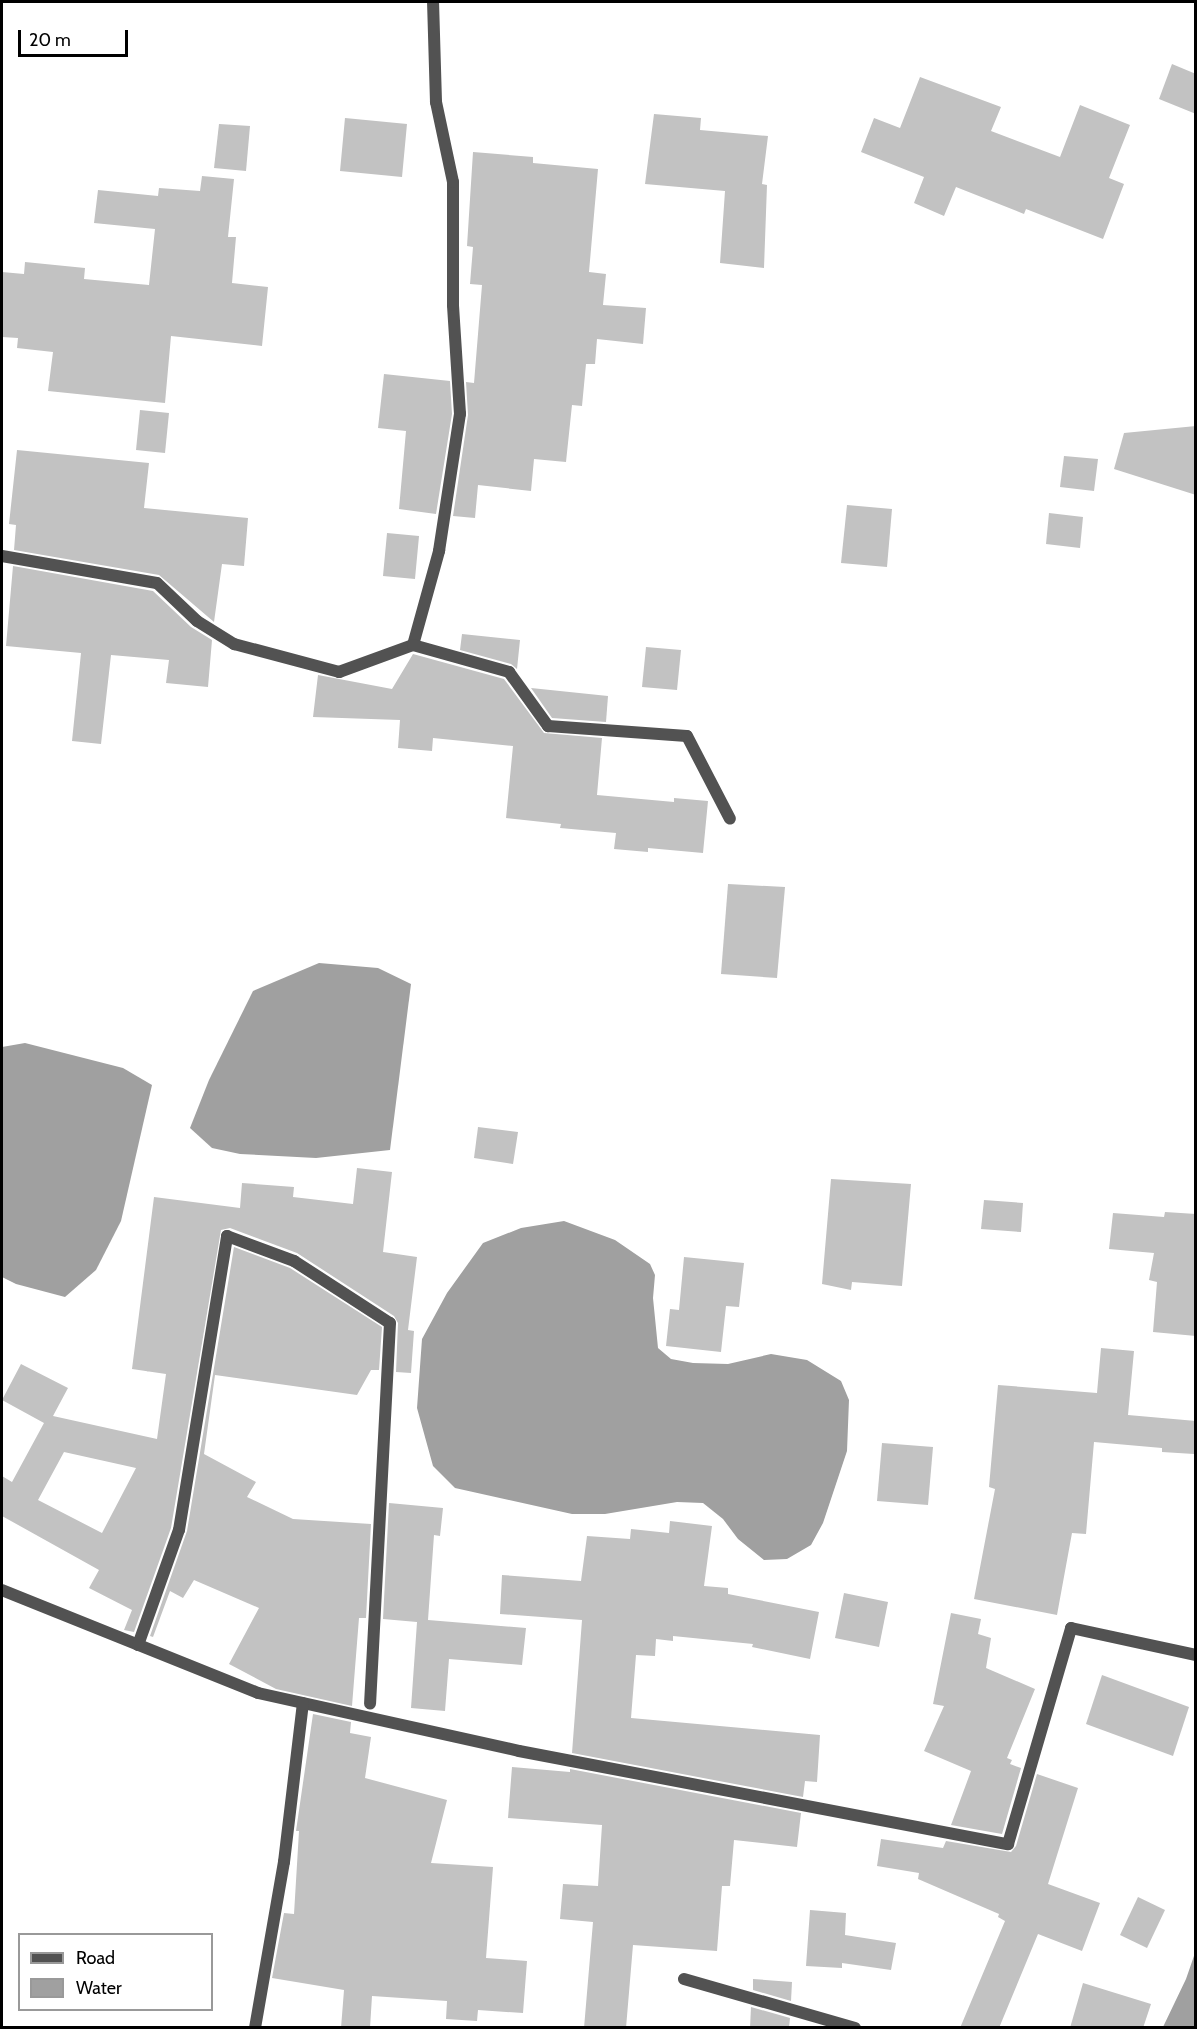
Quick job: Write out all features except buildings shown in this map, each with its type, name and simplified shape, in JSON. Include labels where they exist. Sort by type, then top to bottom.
[{"type":"street","points":[[413,645],[439,551],[460,414],[453,305],[453,182],[436,102],[433,2]]},
{"type":"street","points":[[2,556],[157,583],[197,621],[234,644],[339,672],[413,645],[509,672],[548,726],[687,736],[730,819]]},
{"type":"street","points":[[138,1645],[179,1530],[227,1236],[294,1261],[390,1323],[370,1703]]},
{"type":"street","points":[[2,1590],[258,1693],[519,1751],[1008,1844],[1071,1628],[1196,1655]]},
{"type":"street","points":[[255,2028],[284,1862],[303,1703]]},
{"type":"street","points":[[684,1979],[855,2028]]},
{"type":"water","points":[[319,963],[378,968],[411,984],[390,1150],[316,1158],[240,1154],[212,1148],[190,1128],[209,1080],[253,991]]},
{"type":"water","points":[[25,1043],[123,1068],[152,1085],[121,1221],[96,1270],[65,1297],[16,1284],[2,1277],[2,1047]]},
{"type":"water","points":[[564,1221],[615,1240],[650,1264],[655,1275],[653,1298],[658,1348],[671,1359],[693,1363],[728,1364],[771,1354],[807,1360],[841,1381],[849,1400],[847,1451],[823,1523],[811,1545],[787,1559],[764,1560],[738,1539],[723,1519],[703,1503],[677,1502],[605,1514],[572,1514],[455,1488],[433,1466],[417,1408],[422,1339],[447,1293],[483,1243],[521,1228]]},
{"type":"water","points":[[1195,1953],[1195,2027],[1163,2027],[1186,1979]]}]
